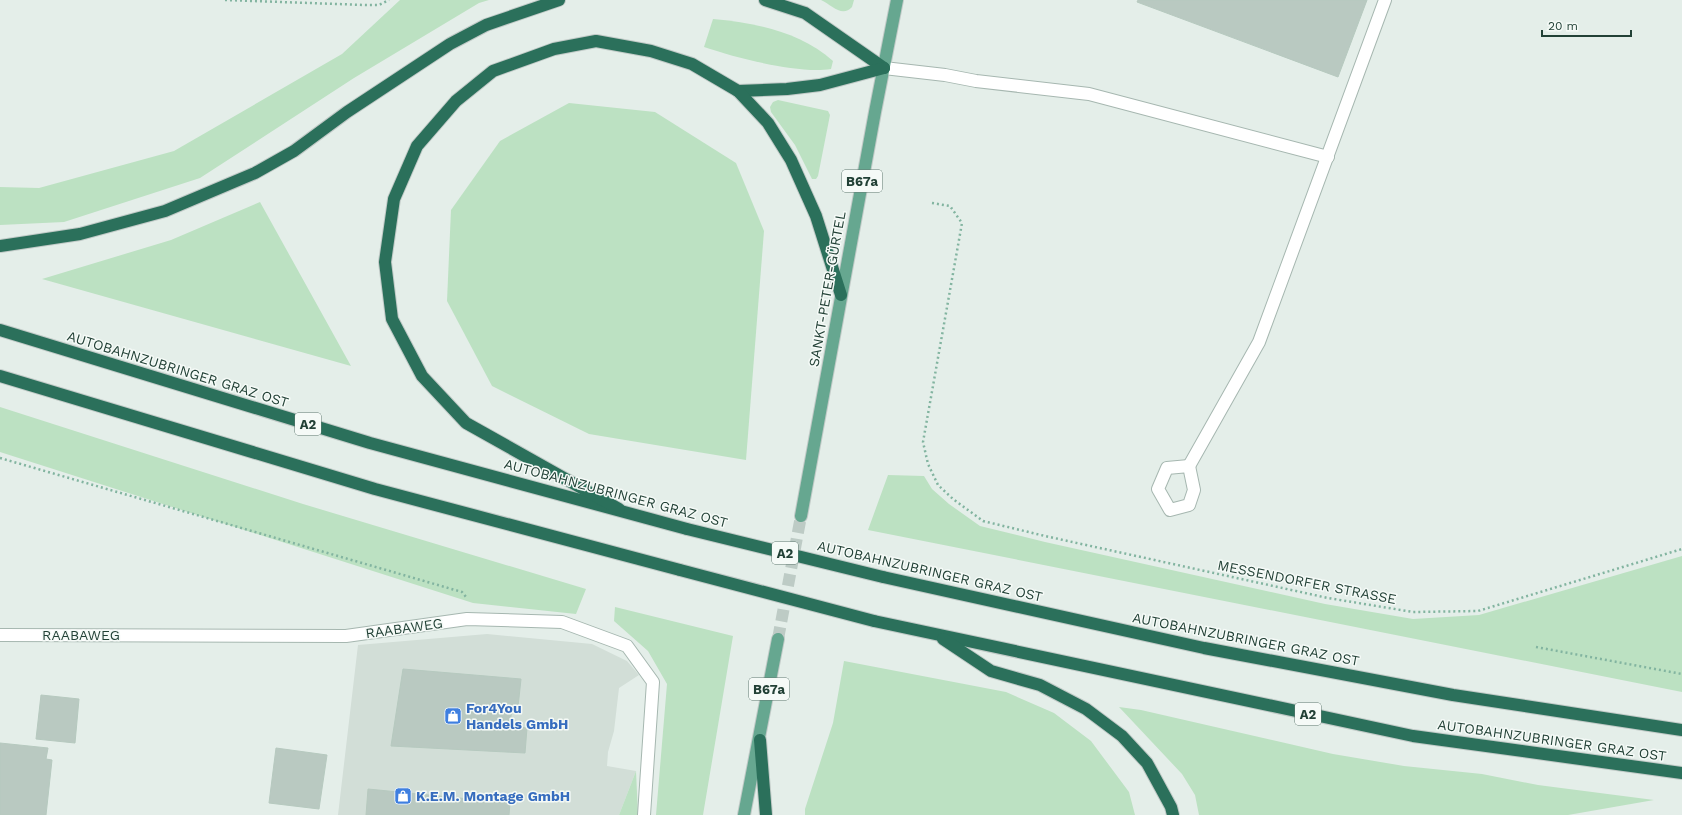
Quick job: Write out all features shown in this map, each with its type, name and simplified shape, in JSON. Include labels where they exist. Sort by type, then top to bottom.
[{"type":"highway","points":[[0,246],[80,234],[165,211],[255,174],[294,151],[359,104],[450,44],[486,26],[559,0]]},
{"type":"highway","points":[[765,0],[805,13],[884,68]]},
{"type":"highway","points":[[619,509],[466,423],[422,376],[392,319],[385,262],[394,199],[417,146],[456,101],[493,71],[554,49],[596,41],[651,51],[692,64],[738,91],[768,123],[791,160],[816,216],[841,295]]},
{"type":"highway","points":[[738,91],[787,89],[820,85],[884,68]]},
{"type":"highway","name":"AUTOBAHNZUBRINGER GRAZ OST","points":[[0,330],[370,443],[619,509],[687,529],[883,578],[1227,652],[1453,695],[1682,730]]},
{"type":"highway","name":"AUTOBAHNZUBRINGER GRAZ OST","points":[[0,376],[375,489],[874,621],[1413,736],[1682,773]]},
{"type":"highway","points":[[937,635],[991,671],[1040,685],[1086,709],[1116,732],[1147,763],[1171,807],[1173,815]]},
{"type":"highway","points":[[760,740],[766,815]]},
{"type":"main road","name":"B67a","points":[[884,68],[898,0]]},
{"type":"main road","name":"SANKT-PETER-GÜRTEL","points":[[801,516],[884,68]]},
{"type":"main road","name":"B67a","points":[[744,815],[760,740],[778,639]]},
{"type":"street","points":[[1189,466],[1259,342],[1384,0]]},
{"type":"street","points":[[884,68],[945,75],[976,81],[1089,94],[1328,156]]},
{"type":"street","name":"RAABAWEG","points":[[0,635],[346,636],[467,619],[562,622],[627,646],[653,682],[644,815]]},
{"type":"path","points":[[225,0],[379,5],[389,0]]},
{"type":"path","name":"MESSENDORFER STRASSE","points":[[932,203],[950,206],[962,223],[923,442],[928,464],[938,485],[953,499],[983,521],[1328,598],[1413,612],[1478,611],[1682,550]]},
{"type":"path","points":[[0,458],[462,592],[480,620]]},
{"type":"path","points":[[1536,647],[1682,674]]},
{"type":"shaded area","points":[[487,634],[592,644],[627,661],[639,675],[619,688],[614,731],[608,752],[607,766],[636,771],[619,815],[338,815],[358,645]]},
{"type":"green space","points":[[400,0],[489,0],[479,3],[354,78],[200,178],[64,222],[0,225],[0,187],[39,188],[174,151],[342,54]]},
{"type":"green space","points":[[821,0],[854,0],[852,7],[848,10],[841,11]]},
{"type":"green space","points":[[713,19],[761,26],[792,36],[820,51],[833,61],[831,69],[801,69],[767,64],[704,47]]},
{"type":"green space","points":[[778,100],[828,111],[830,115],[818,176],[816,179],[812,179],[795,145],[771,112],[770,107],[773,102]]},
{"type":"green space","points":[[569,103],[655,112],[736,163],[764,231],[746,460],[589,434],[492,386],[447,301],[451,210],[500,141]]},
{"type":"green space","points":[[260,202],[351,366],[42,279],[171,240]]},
{"type":"green space","points":[[0,407],[303,504],[586,589],[576,614],[473,603],[0,452]]},
{"type":"green space","points":[[888,475],[924,476],[932,489],[949,504],[980,526],[1045,542],[1325,604],[1413,619],[1479,615],[1682,556],[1682,692],[868,530]]},
{"type":"green space","points":[[615,607],[733,636],[703,815],[656,815],[667,684],[648,651],[614,621]]},
{"type":"green space","points":[[844,661],[1006,692],[1054,713],[1091,741],[1129,792],[1135,815],[805,815],[805,809],[833,723]]},
{"type":"green space","points":[[1119,707],[1141,710],[1333,754],[1404,766],[1482,774],[1538,785],[1654,800],[1568,815],[1199,815],[1195,795],[1182,774]]},
{"type":"green space","points":[[636,771],[638,815],[619,815]]},
{"type":"building","points":[[1138,0],[1367,0],[1338,77],[1137,2]]},
{"type":"building","name":"For4You Handels GmbH","points":[[403,669],[521,679],[518,707],[512,706],[510,726],[527,728],[525,753],[391,746]]},
{"type":"building","points":[[41,695],[79,699],[75,743],[36,739]]},
{"type":"building","points":[[0,743],[48,748],[46,759],[52,760],[46,815],[0,815]]},
{"type":"building","points":[[276,748],[327,755],[319,809],[269,803]]},
{"type":"building","name":"K.E.M. Montage GmbH","points":[[368,789],[510,803],[509,815],[366,815]]},
{"type":"tunnel","points":[[778,639],[801,516]]},
{"type":"place","name":"For4You Handels GmbH","points":[[453,716]]},
{"type":"place","name":"K.E.M. Montage GmbH","points":[[403,796]]}]
